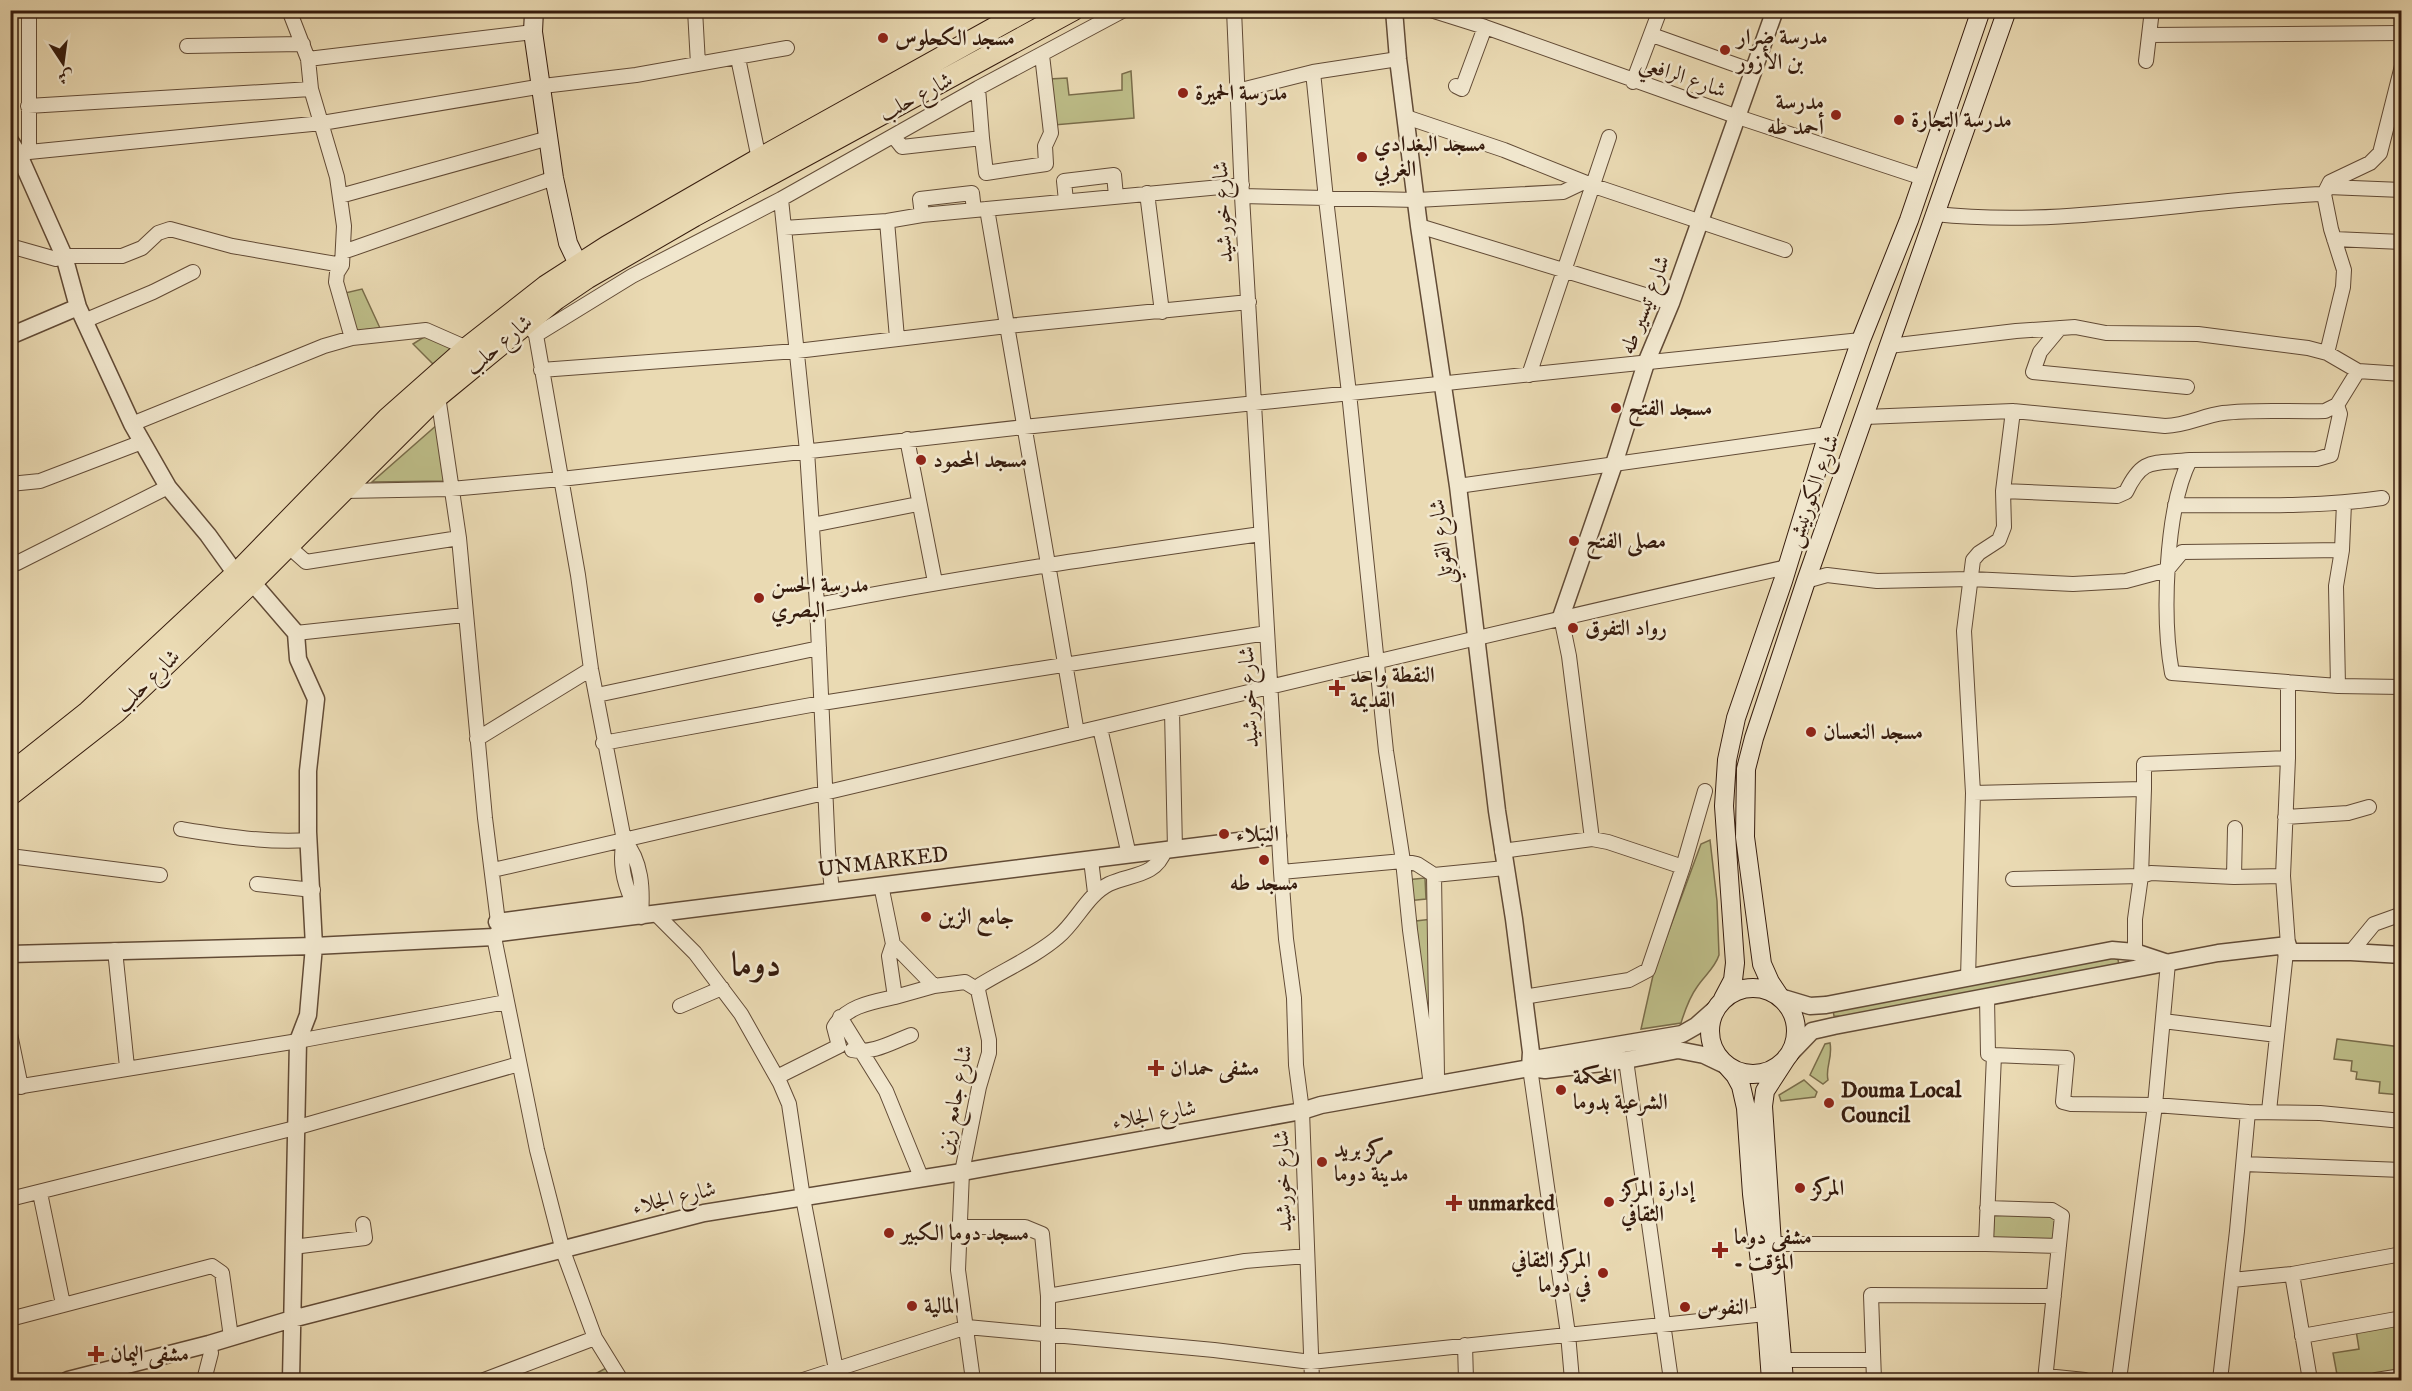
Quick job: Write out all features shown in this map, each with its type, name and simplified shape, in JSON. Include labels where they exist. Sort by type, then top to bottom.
[{"type":"main road","points":[[534,10],[533,32],[543,86],[554,178],[566,236],[582,271]]},
{"type":"main road","name":"شارع حلب","points":[[10,774],[88,712],[244,578],[288,546],[438,396],[526,322],[582,271],[759,159],[1027,10]]},
{"type":"main road","name":"شارع حلب","points":[[582,271],[970,68],[1073,10]]},
{"type":"main road","name":"شارع الكورنيش","points":[[1719,1005],[1733,980],[1735,963],[1724,806],[1726,759],[1736,718],[1787,567],[1828,434],[1861,340],[1909,220],[1982,10]]},
{"type":"main road","name":"شارع الكورنيش","points":[[1780,997],[1762,964],[1745,837],[1746,769],[1754,738],[1806,582],[2007,10]]},
{"type":"main road","name":"شارع حلب","points":[[10,795],[116,712],[244,578],[388,418],[467,348],[526,322]]},
{"type":"main road","points":[[1817,466],[1844,475]]},
{"type":"main road","points":[[1771,1380],[1772,1313],[1772,1244],[1760,1192],[1741,1086],[1718,1057],[1710,1040],[1710,1022],[1719,1005],[1745,988],[1769,991],[1780,997],[1789,1007],[1794,1019],[1795,1039],[1787,1057],[1765,1090],[1760,1192],[1772,1313],[1783,1360],[1784,1380]]},
{"type":"main road","points":[[1727,1066],[1739,1072],[1752,1074],[1765,1072],[1778,1066],[1787,1057]]},
{"type":"street","points":[[289,10],[308,59],[311,89],[340,196],[344,226],[342,259],[336,282],[352,338]]},
{"type":"street","points":[[694,10],[698,64]]},
{"type":"street","points":[[836,1375],[803,1198],[789,1104],[777,1077],[741,1014],[722,988],[695,953],[648,915],[629,896],[620,856],[624,840],[603,743],[578,575],[542,370],[526,322],[632,276],[781,199],[978,88],[1124,10]]},
{"type":"street","name":"شارع خورشيد","points":[[1234,10],[1278,836],[1286,939],[1294,998],[1296,1054],[1302,1111],[1312,1380]]},
{"type":"street","name":"شارع القوتلي","points":[[1394,10],[1419,226],[1458,486],[1502,851],[1524,997],[1531,1052],[1530,1068]]},
{"type":"street","name":"شارع الرافعي","points":[[1431,10],[1485,27],[1633,82],[1923,178]]},
{"type":"street","points":[[1633,82],[1660,10]]},
{"type":"street","name":"شارع تيسير طه","points":[[1561,617],[1646,363],[1671,303],[1775,10]]},
{"type":"street","points":[[2146,61],[2152,10]]},
{"type":"street","points":[[29,17],[28,106],[20,149],[64,256],[81,314],[132,424],[168,488],[244,578],[296,633],[298,659],[316,699],[308,771],[314,946],[308,1016],[298,1041],[292,1319],[294,1332],[291,1380]]},
{"type":"street","points":[[1456,86],[1462,88],[1485,27]]},
{"type":"street","points":[[308,59],[533,32]]},
{"type":"street","points":[[2149,35],[2402,33]]},
{"type":"street","points":[[1652,35],[1753,71]]},
{"type":"street","points":[[187,46],[303,44]]},
{"type":"street","points":[[20,149],[322,123],[543,86],[636,75],[787,48]]},
{"type":"street","points":[[978,88],[986,173],[1046,164],[1045,147],[1051,133],[1042,55]]},
{"type":"street","points":[[738,57],[759,159]]},
{"type":"street","points":[[1237,91],[1313,72],[1398,59]]},
{"type":"street","points":[[2327,352],[2343,287],[2344,270],[2334,238],[2326,190],[2330,182],[2370,163],[2380,153],[2402,66]]},
{"type":"street","points":[[1313,72],[1386,752],[1434,1084]]},
{"type":"street","points":[[28,106],[311,89]]},
{"type":"street","points":[[1406,117],[1504,150],[1589,184],[1785,250]]},
{"type":"street","points":[[894,137],[902,147],[982,138]]},
{"type":"street","points":[[1528,375],[1564,272],[1589,184],[1609,137]]},
{"type":"street","points":[[340,196],[549,138]]},
{"type":"street","points":[[1066,201],[1064,181],[1114,175],[1116,196]]},
{"type":"street","points":[[10,246],[56,259],[64,256],[122,256],[142,248],[158,234],[170,229],[232,246],[342,259],[554,178]]},
{"type":"street","points":[[784,228],[887,221],[922,215],[1148,192],[1242,190],[1326,199],[1417,200],[1563,192],[1589,184]]},
{"type":"street","points":[[1935,214],[2000,218],[2067,216],[2326,190],[2402,190]]},
{"type":"street","points":[[1148,192],[1162,312]]},
{"type":"street","points":[[781,199],[807,451],[832,891]]},
{"type":"street","points":[[981,210],[1007,326],[1077,734]]},
{"type":"street","points":[[887,221],[897,338]]},
{"type":"street","points":[[1419,226],[1671,303]]},
{"type":"street","points":[[2334,238],[2402,242]]},
{"type":"street","points":[[10,336],[81,314],[193,273]]},
{"type":"street","points":[[542,370],[797,351],[1007,326],[1249,302]]},
{"type":"street","points":[[1889,346],[2016,331],[2075,327],[2106,333],[2198,334],[2327,352],[2358,371],[2402,374]]},
{"type":"street","points":[[2060,328],[2040,352],[2033,372],[2187,387]]},
{"type":"street","points":[[132,424],[324,346],[352,338],[426,330],[467,348]]},
{"type":"street","points":[[344,491],[451,489],[561,479],[907,439],[1861,340]]},
{"type":"street","points":[[1865,417],[2013,411],[2165,426],[2183,425],[2206,416],[2224,413],[2325,411],[2337,405],[2358,371]]},
{"type":"street","points":[[438,396],[459,538],[464,615],[506,1002],[537,1149],[563,1251],[595,1338],[621,1380]]},
{"type":"street","points":[[2003,491],[2117,496],[2126,492],[2135,474],[2145,465],[2190,460],[2317,459],[2331,454],[2340,414],[2337,405]]},
{"type":"street","points":[[1968,978],[1973,793],[1964,630],[1973,560],[1979,553],[1999,540],[2004,527],[2003,491],[2013,411]]},
{"type":"street","points":[[1458,486],[1828,434]]},
{"type":"street","points":[[907,439],[935,582]]},
{"type":"street","points":[[10,484],[40,481],[142,442]]},
{"type":"street","points":[[2190,460],[2184,472],[2175,505],[2168,570],[2168,648],[2172,673],[2338,686],[2402,687]]},
{"type":"street","points":[[17,563],[168,488]]},
{"type":"street","points":[[2175,505],[2344,503],[2382,498]]},
{"type":"street","points":[[2338,686],[2336,586],[2342,550],[2344,503]]},
{"type":"street","points":[[812,525],[918,504]]},
{"type":"street","points":[[817,605],[935,582],[1261,534]]},
{"type":"street","points":[[288,546],[306,562],[459,538]]},
{"type":"street","points":[[1806,582],[1827,575],[1877,580],[1971,579],[2073,584],[2126,581],[2168,570],[2182,552],[2342,550]]},
{"type":"street","points":[[493,870],[1077,734],[1561,617],[1787,567]]},
{"type":"street","points":[[296,633],[464,615]]},
{"type":"street","points":[[1561,617],[1569,656],[1592,839]]},
{"type":"street","points":[[603,743],[822,703],[1267,633]]},
{"type":"street","points":[[597,695],[819,648]]},
{"type":"street","points":[[477,739],[591,669]]},
{"type":"street","points":[[2269,1111],[2287,949],[2283,876],[2288,758],[2288,682]]},
{"type":"street","points":[[839,1046],[834,1028],[840,1017],[851,1010],[934,986],[965,982],[978,990],[980,984],[1044,948],[1058,937],[1095,893],[1109,884],[1145,873],[1155,867],[1170,850],[1172,711]]},
{"type":"street","points":[[1100,728],[1129,855]]},
{"type":"street","points":[[2135,952],[2135,919],[2141,876],[2144,764],[2288,758]]},
{"type":"street","points":[[1973,793],[2144,789]]},
{"type":"street","points":[[1524,997],[1629,980],[1648,970],[1683,867],[1705,791]]},
{"type":"street","points":[[2285,817],[2348,813],[2369,807]]},
{"type":"street","points":[[2234,877],[2235,828]]},
{"type":"street","points":[[181,829],[258,840],[285,842],[309,840]]},
{"type":"street","name":"UNMARKED","points":[[10,954],[314,946],[497,931],[648,915],[1278,836]]},
{"type":"street","points":[[1502,851],[1592,839],[1608,842],[1683,867]]},
{"type":"street","points":[[10,856],[160,875]]},
{"type":"street","points":[[1091,860],[1095,893]]},
{"type":"street","points":[[1281,872],[1403,861],[1417,864],[1434,875],[1506,868]]},
{"type":"street","points":[[2013,879],[2141,876],[2151,873],[2234,877],[2283,876]]},
{"type":"street","points":[[1434,875],[1434,1084]]},
{"type":"street","points":[[257,884],[313,890]]},
{"type":"street","points":[[881,885],[893,944],[889,956],[895,997]]},
{"type":"street","points":[[2351,952],[2374,924],[2402,914]]},
{"type":"street","points":[[893,944],[934,986]]},
{"type":"street","points":[[1787,1057],[1812,1031],[2218,953],[2287,949],[2402,955]]},
{"type":"street","points":[[115,950],[127,1067]]},
{"type":"street","points":[[1780,997],[1810,1006],[1826,1005],[2112,950],[2135,952],[2168,963]]},
{"type":"street","points":[[2119,1380],[2155,1105],[2168,963]]},
{"type":"street","points":[[680,1006],[722,988]]},
{"type":"street","name":"شارع جامع زين","points":[[973,1380],[958,1270],[962,1172],[979,1087],[989,1053],[989,1040],[978,990]]},
{"type":"street","points":[[1987,997],[1988,1054],[2067,1058],[2062,1102],[2155,1105],[2248,1112],[2269,1111],[2402,1121]]},
{"type":"street","points":[[10,1034],[16,1087],[127,1067],[298,1041],[506,1002]]},
{"type":"street","points":[[1530,1068],[1540,1058],[1682,1034],[1696,1026],[1719,1005]]},
{"type":"street","points":[[840,1017],[886,1091],[921,1177]]},
{"type":"street","points":[[2163,1021],[2277,1035]]},
{"type":"street","points":[[777,1077],[839,1046],[860,1051],[880,1048],[911,1035]]},
{"type":"street","points":[[1530,1068],[1545,1070],[1626,1060],[1678,1050],[1689,1050],[1727,1066]]},
{"type":"street","points":[[1986,1244],[1994,1055]]},
{"type":"street","points":[[1626,1060],[1671,1380]]},
{"type":"street","points":[[10,1199],[295,1128],[519,1064]]},
{"type":"street","points":[[1530,1068],[1568,1334],[1572,1380]]},
{"type":"street","name":"شارع الجلاء","points":[[68,1380],[209,1344],[292,1319],[704,1213],[962,1172],[1530,1068]]},
{"type":"street","points":[[2220,1380],[2248,1112]]},
{"type":"street","points":[[2244,1164],[2402,1170]]},
{"type":"street","points":[[40,1193],[63,1304]]},
{"type":"street","points":[[1987,1208],[2052,1210],[2062,1216],[2045,1378],[2085,1380]]},
{"type":"street","points":[[293,1247],[365,1238],[363,1224]]},
{"type":"street","points":[[959,1227],[1025,1227],[1042,1234],[1048,1296],[1046,1333],[1048,1380]]},
{"type":"street","points":[[1772,1244],[2059,1246]]},
{"type":"street","points":[[2232,1280],[2292,1274],[2402,1254]]},
{"type":"street","points":[[1048,1296],[1245,1261],[1307,1256]]},
{"type":"street","points":[[10,1319],[212,1266],[222,1273],[231,1337]]},
{"type":"street","points":[[2292,1274],[2310,1380]]},
{"type":"street","points":[[1874,1380],[1871,1295],[2054,1296]]},
{"type":"street","points":[[803,1380],[836,1375],[967,1327],[1046,1333],[1311,1362],[1772,1313]]},
{"type":"street","points":[[2302,1335],[2402,1318]]},
{"type":"street","points":[[292,1319],[299,1331],[299,1380]]},
{"type":"street","points":[[484,1380],[595,1338]]},
{"type":"street","points":[[204,1380],[211,1353],[209,1344]]},
{"type":"street","points":[[1465,1345],[1467,1380]]},
{"type":"street","points":[[1783,1360],[1873,1360]]},
{"type":"street","points":[[2376,1380],[2402,1376]]},
{"type":"green space","points":[[1131,71],[1134,118],[1054,125],[1049,79],[1067,78],[1069,95],[1122,90],[1122,74]]},
{"type":"green space","points":[[362,289],[380,328],[354,331],[345,293]]},
{"type":"green space","points":[[427,335],[455,350],[434,365],[413,344]]},
{"type":"green space","points":[[438,424],[445,481],[372,482]]},
{"type":"green space","points":[[1710,840],[1717,901],[1719,955],[1692,995],[1681,1023],[1641,1029],[1654,971],[1701,844]]},
{"type":"green space","points":[[1425,878],[1426,899],[1407,901],[1405,880]]},
{"type":"green space","points":[[1432,919],[1433,1023],[1427,1024],[1416,921]]},
{"type":"green space","points":[[2117,954],[2119,965],[1850,1017],[1834,1016],[1833,1010]]},
{"type":"green space","points":[[2337,1039],[2401,1047],[2401,1095],[2379,1093],[2380,1082],[2356,1079],[2357,1072],[2351,1071],[2352,1061],[2334,1059]]},
{"type":"green space","points":[[1830,1043],[1828,1080],[1823,1084],[1810,1075],[1825,1044]]},
{"type":"green space","points":[[1804,1080],[1817,1092],[1815,1097],[1781,1101],[1779,1095]]},
{"type":"green space","points":[[1994,1213],[2055,1215],[2057,1240],[1993,1239]]},
{"type":"green space","points":[[2401,1322],[2401,1370],[2338,1380],[2333,1353],[2359,1349],[2356,1330]]},
{"type":"green space","points":[[608,1367],[616,1380],[584,1380]]},
{"type":"place","name":"مسجد الكحلوس","points":[[883,38]]},
{"type":"place","name":"مدرسة ضرار بن الأزور","points":[[1725,50]]},
{"type":"place","name":"مدرسة الحميرة","points":[[1183,93]]},
{"type":"place","name":"مدرسة أحمد طه","points":[[1836,115]]},
{"type":"place","name":"مدرسة التجارة","points":[[1899,120]]},
{"type":"place","name":"مسجد البغدادي الغربي","points":[[1362,157]]},
{"type":"place","name":"مسجد الفتح","points":[[1616,408]]},
{"type":"place","name":"مسجد المحمود","points":[[921,460]]},
{"type":"place","name":"مصلى الفتح","points":[[1574,541]]},
{"type":"place","name":"مدرسة الحسن البصري","points":[[759,598]]},
{"type":"place","name":"رواد التفوق","points":[[1573,628]]},
{"type":"place","name":"النقطة واحد القديمة","points":[[1337,688]]},
{"type":"place","name":"مسجد النعسان","points":[[1811,732]]},
{"type":"place","name":"النبلاء","points":[[1224,834]]},
{"type":"place","name":"مسجد طه","points":[[1264,860]]},
{"type":"place","name":"جامع الزين","points":[[926,917]]},
{"type":"place","name":"مشفى حمدان","points":[[1156,1068]]},
{"type":"place","name":"المحكمة الشرعية بدوما","points":[[1561,1090]]},
{"type":"place","name":"Douma Local Council","points":[[1829,1103]]},
{"type":"place","name":"مركز بريد مدينة دوما","points":[[1322,1162]]},
{"type":"place","name":"المركز","points":[[1800,1188]]},
{"type":"place","name":"إدارة المركز الثقافي","points":[[1609,1202]]},
{"type":"place","name":"unmarked","points":[[1454,1203]]},
{"type":"place","name":"مسجد دوما الكبير","points":[[889,1233]]},
{"type":"place","name":"مشفى دوما - المؤقت","points":[[1720,1250]]},
{"type":"place","name":"المركز الثقافي في دوما","points":[[1603,1273]]},
{"type":"place","name":"المالية","points":[[912,1306]]},
{"type":"place","name":"النفوس","points":[[1685,1307]]},
{"type":"place","name":"مشفى اليمان","points":[[96,1354]]},
{"type":"district","name":"دوما","points":[[756,965]]}]
